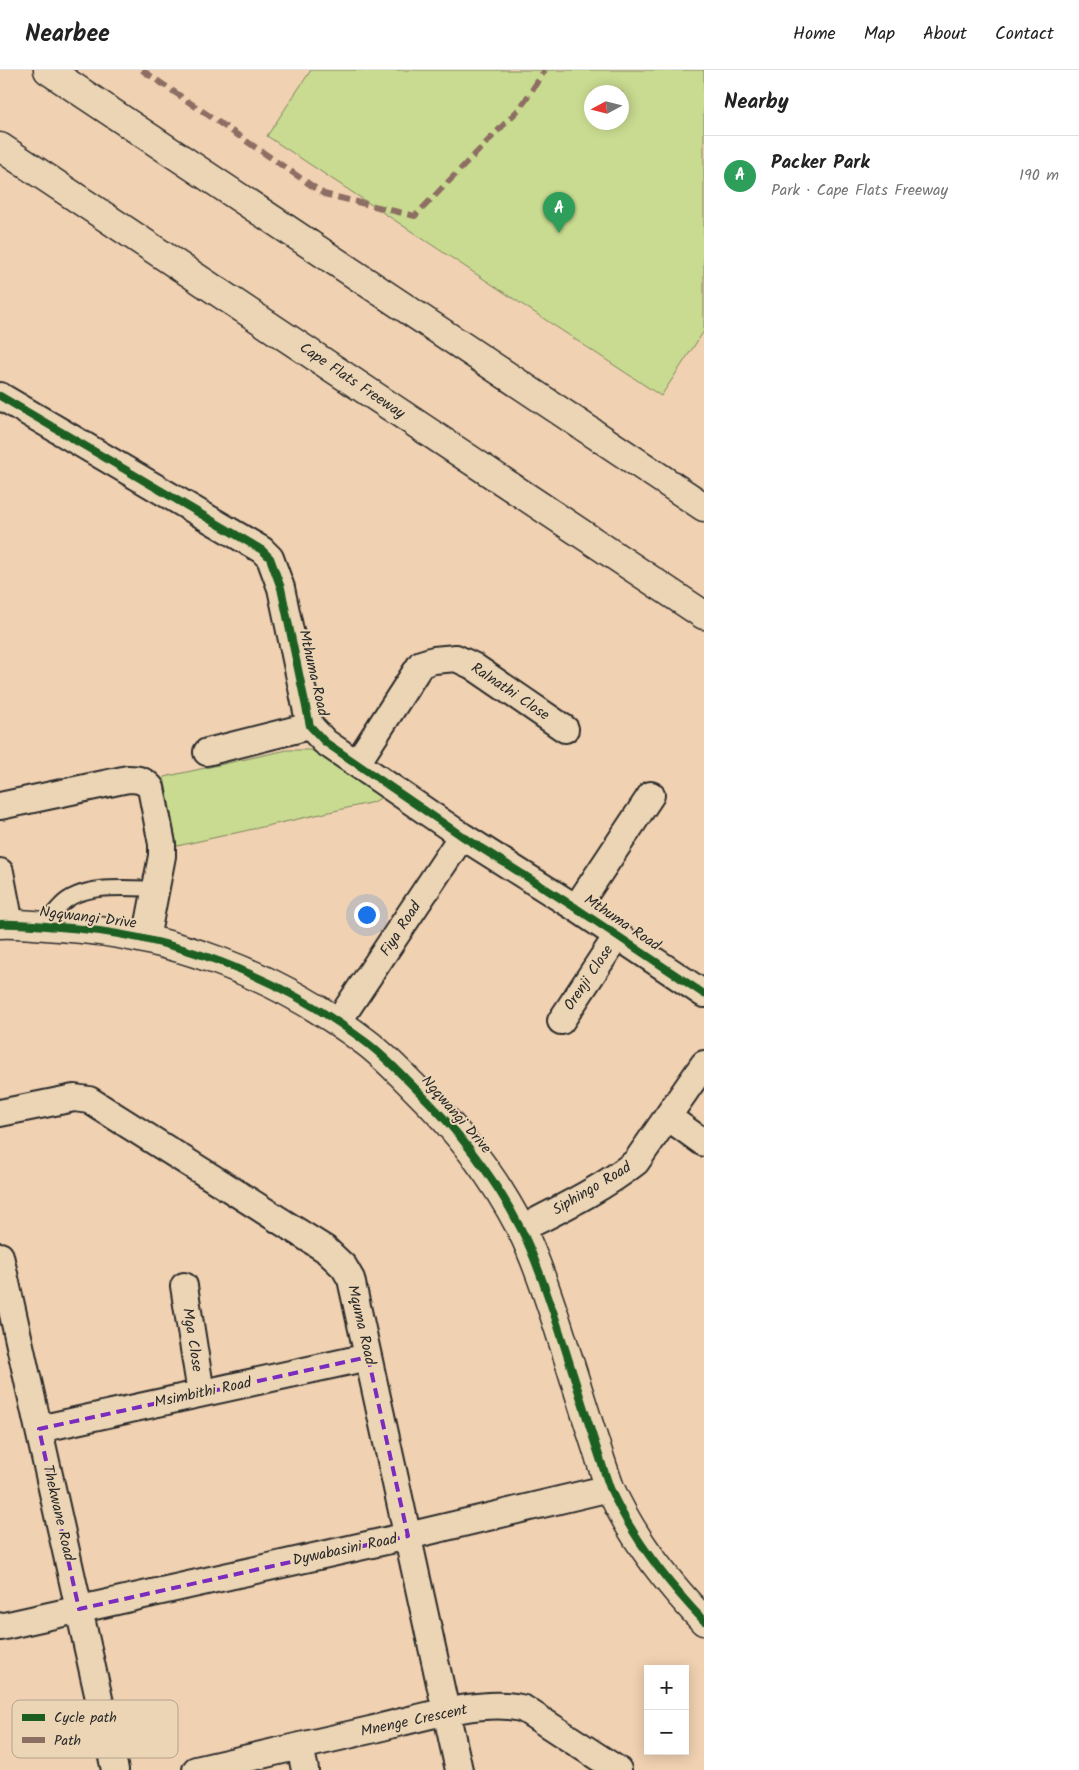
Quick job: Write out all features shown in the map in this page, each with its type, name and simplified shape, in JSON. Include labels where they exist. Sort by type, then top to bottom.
[{"type":"main road","points":[[48,70],[704,507]]},
{"type":"main road","name":"Cape Flats Freeway","points":[[0,147],[704,615]]},
{"type":"main road","points":[[0,162],[94,210]]},
{"type":"main road","name":"Ngqwangi Drive","points":[[5,924],[114,932],[199,953],[244,970],[276,984],[338,1022],[369,1044],[433,1105],[466,1143],[487,1172],[521,1229],[543,1282],[610,1488],[620,1511],[661,1571],[704,1621]]},
{"type":"street","name":"Mthuma Road","points":[[0,396],[266,554],[275,570],[281,588],[310,726],[325,742],[462,836],[576,908],[704,994]]},
{"type":"street","name":"Ralnathi Close","points":[[357,763],[421,664],[434,660],[456,658],[473,666],[565,729]]},
{"type":"street","points":[[206,752],[310,726]]},
{"type":"street","points":[[0,806],[128,779],[146,782],[151,788],[162,844],[162,856],[146,939]]},
{"type":"street","name":"Mthuma Road","points":[[576,908],[651,795]]},
{"type":"street","name":"Fiya Road","points":[[338,1022],[462,836]]},
{"type":"street","points":[[0,872],[5,924]]},
{"type":"street","name":"Orenji Close","points":[[561,1020],[617,936]]},
{"type":"street","name":"Siphingo Road","points":[[521,1229],[621,1174],[636,1162],[704,1064]]},
{"type":"street","name":"Mquma Road","points":[[0,1113],[74,1098],[89,1100],[325,1249],[344,1267],[351,1279],[459,1770]]},
{"type":"street","points":[[668,1117],[704,1143]]},
{"type":"street","name":"Thekwane Road","points":[[0,1256],[99,1700]]},
{"type":"street","name":"Mga Close","points":[[184,1286],[202,1394]]},
{"type":"street","name":"Msimbithi Road","points":[[39,1429],[368,1357]]},
{"type":"street","name":"Dywabasini Road","points":[[0,1627],[408,1536],[610,1488]]},
{"type":"street","name":"Mnenge Crescent","points":[[196,1770],[303,1758],[447,1712],[512,1705],[524,1709],[618,1770]]},
{"type":"lane","points":[[43,926],[62,904],[84,892],[114,888],[156,889]]},
{"type":"highlighted area","points":[[368,1357],[408,1536],[79,1609],[39,1429]]},
{"type":"green space","points":[[311,70],[704,70],[704,331],[661,396],[267,136]]},
{"type":"green space","points":[[287,750],[311,750],[382,797],[374,802],[177,846],[164,777]]},
{"type":"marked path","points":[[142,70],[324,194],[415,216],[521,107],[545,70]]},
{"type":"cycle path","points":[[0,396],[262,550],[270,558],[281,588],[310,726],[325,742],[462,836],[576,908],[704,994]]},
{"type":"cycle path","points":[[0,924],[101,931],[182,949],[222,962],[260,978],[297,997],[333,1019],[367,1043],[397,1070],[445,1119],[473,1153],[510,1209],[526,1239],[543,1281],[610,1488],[629,1524],[651,1559],[704,1621]]},
{"type":"place","name":"Packer Park","points":[[559,233]]}]
